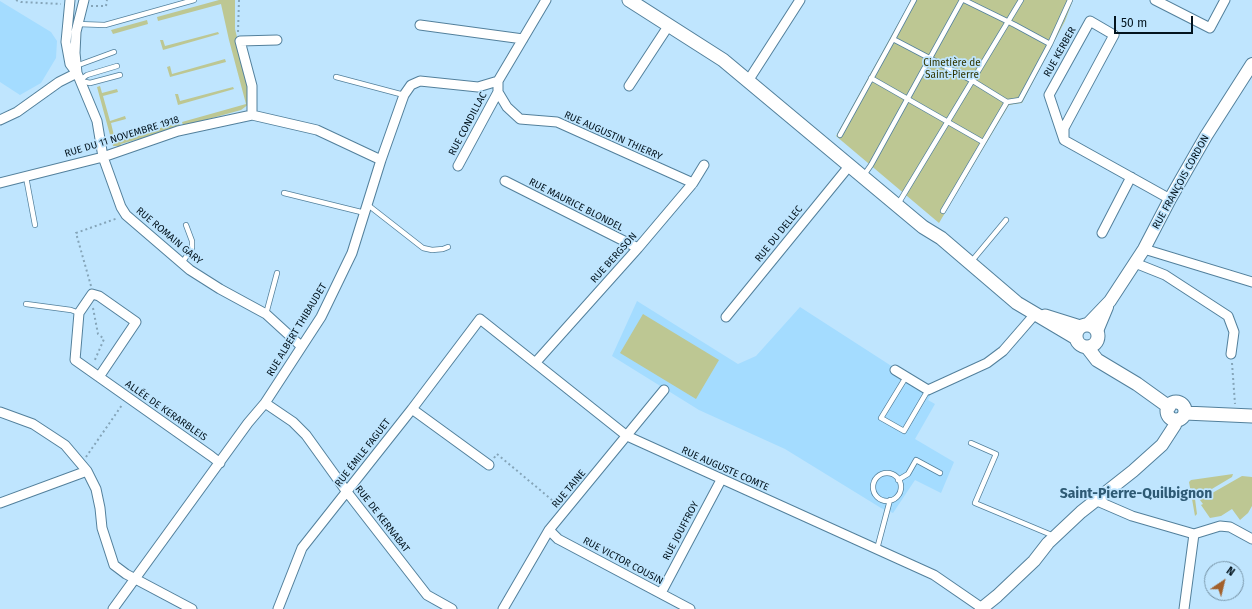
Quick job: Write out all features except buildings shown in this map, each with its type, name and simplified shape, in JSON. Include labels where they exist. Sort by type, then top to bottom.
[{"type":"main road","points":[[629,0],[723,60],[923,227],[941,238],[1017,303],[1087,335],[1097,360],[1110,367],[1169,407],[1173,403],[1181,404],[1184,408],[1181,417],[1236,415],[1252,416]]},
{"type":"street","name":"RUE ROMAIN GARY","points":[[70,0],[66,42],[68,57],[70,64],[77,73],[97,121],[103,156],[120,207],[126,215],[182,263],[220,289],[266,314],[301,346]]},
{"type":"street","points":[[0,120],[17,112],[58,82],[77,73],[75,53],[77,24],[84,0]]},
{"type":"street","points":[[498,92],[498,81],[546,0]]},
{"type":"street","points":[[748,81],[800,0]]},
{"type":"street","points":[[1155,0],[1210,28],[1225,0]]},
{"type":"street","name":"RUE KERBER","points":[[1090,21],[1114,35],[1064,128],[1064,140],[1049,95],[1090,21]]},
{"type":"street","points":[[420,25],[523,39]]},
{"type":"street","points":[[629,86],[669,25]]},
{"type":"street","points":[[252,115],[252,86],[240,41],[277,40]]},
{"type":"street","name":"RUE FRANÇOIS CORDON","points":[[1087,335],[1144,249],[1170,199],[1206,136],[1252,64]]},
{"type":"street","name":"RUE ALBERT THIBAUDET","points":[[113,609],[248,423],[265,403],[321,317],[352,253],[381,160],[404,95],[412,85],[420,81],[478,87],[498,81]]},
{"type":"street","name":"RUE CONDILLAC","points":[[458,166],[498,92]]},
{"type":"street","name":"RUE AUGUSTIN THIERRY","points":[[498,92],[507,107],[520,119],[558,122],[693,183]]},
{"type":"street","name":"RUE DU 11 NOVEMBRE 1918","points":[[0,183],[103,156],[178,131],[252,115],[317,130],[381,160]]},
{"type":"street","points":[[1064,140],[1170,199]]},
{"type":"street","name":"RUE BERGSON","points":[[536,362],[638,248],[693,183],[704,165]]},
{"type":"street","name":"RUE DU DELLEC","points":[[726,318],[850,165]]},
{"type":"street","points":[[1102,233],[1131,177]]},
{"type":"street","name":"RUE MAURICE BLONDEL","points":[[505,181],[638,248]]},
{"type":"street","points":[[1144,249],[1252,282]]},
{"type":"street","points":[[1135,263],[1165,275],[1228,316],[1234,332],[1231,354]]},
{"type":"street","name":"ALLÉE DE KERARBLEIS","points":[[99,377],[136,322],[99,296],[92,294],[79,313],[75,360],[220,463]]},
{"type":"street","points":[[895,370],[928,390],[987,363],[1003,351],[1036,313]]},
{"type":"street","name":"RUE AUGUSTE COMTE","points":[[480,318],[627,436],[721,480],[934,575],[986,607]]},
{"type":"street","name":"RUE ÉMILE FAGUET","points":[[278,609],[302,548],[412,409],[480,318]]},
{"type":"street","name":"RUE TAINE","points":[[503,609],[549,530],[664,390]]},
{"type":"street","name":"RUE DE KERNABAT","points":[[265,403],[293,422],[306,435],[347,492],[427,595],[452,609]]},
{"type":"street","points":[[412,409],[489,465]]},
{"type":"street","points":[[0,412],[33,424],[65,444],[84,467],[96,489],[102,528],[114,565],[126,574],[191,609]]},
{"type":"street","points":[[986,607],[1034,561],[1054,536],[1095,500],[1134,471],[1162,445],[1181,417]]},
{"type":"street","points":[[0,503],[84,467]]},
{"type":"street","name":"RUE JOUFFROY","points":[[661,593],[721,480]]},
{"type":"street","points":[[1095,500],[1132,516],[1194,534],[1220,526],[1230,527],[1252,539]]},
{"type":"street","name":"RUE VICTOR COUSIN","points":[[549,530],[558,539],[690,609]]},
{"type":"street","points":[[1184,609],[1194,534]]},
{"type":"lane","points":[[68,24],[105,25],[194,0]]},
{"type":"lane","points":[[840,135],[914,0]]},
{"type":"lane","points":[[863,176],[871,166],[963,0],[1050,44]]},
{"type":"lane","points":[[897,205],[973,82],[1021,0]]},
{"type":"lane","points":[[893,39],[1007,102],[1020,100],[1050,44],[1070,0]]},
{"type":"lane","points":[[77,73],[114,52]]},
{"type":"lane","points":[[77,73],[87,75],[117,66]]},
{"type":"lane","points":[[77,73],[90,83],[120,74]]},
{"type":"lane","points":[[336,77],[404,95]]},
{"type":"lane","points":[[872,78],[983,142]]},
{"type":"lane","points":[[943,211],[1007,102]]},
{"type":"lane","points":[[26,177],[36,225]]},
{"type":"lane","points":[[284,193],[366,209],[423,248],[443,250],[448,246]]},
{"type":"lane","points":[[970,263],[1006,220]]},
{"type":"lane","points":[[182,263],[192,248],[192,242],[186,225]]},
{"type":"lane","points":[[266,314],[277,273]]},
{"type":"lane","points":[[26,304],[71,310],[79,313]]},
{"type":"lane","points":[[906,376],[881,418],[892,425],[904,431],[928,390]]},
{"type":"lane","points":[[971,443],[996,454],[975,503],[1054,536]]},
{"type":"lane","points":[[898,480],[908,474],[916,460],[940,473]]},
{"type":"lane","points":[[891,474],[898,480],[900,488],[894,499],[881,500],[874,493],[873,489],[875,480],[878,477],[891,474]]},
{"type":"lane","points":[[877,549],[890,500]]},
{"type":"path","points":[[239,0],[240,41]]},
{"type":"path","points":[[1231,354],[1236,415]]},
{"type":"path","points":[[84,467],[127,397]]},
{"type":"path","points":[[489,465],[497,454],[565,511]]},
{"type":"shaded area","points":[[0,1],[51,32],[57,41],[56,58],[41,83],[20,95],[0,82]]},
{"type":"shaded area","points":[[637,301],[738,364],[756,356],[800,307],[893,367],[891,372],[931,394],[928,400],[935,404],[915,439],[954,462],[941,493],[915,480],[893,513],[881,508],[785,449],[699,410],[612,356]]},
{"type":"green space","points":[[219,0],[235,0],[235,29],[247,78],[249,104],[241,110],[183,125],[182,122],[246,104],[221,4],[158,21],[157,17]]},
{"type":"green space","name":"Cimetière de Saint-Pierre","points":[[911,0],[1073,0],[1065,21],[1022,103],[1009,105],[939,223],[836,136]]},
{"type":"green space","points":[[147,20],[148,24],[113,34],[111,30]]},
{"type":"green space","points":[[218,32],[219,34],[163,50],[160,40],[163,40],[165,46]]},
{"type":"green space","points":[[225,59],[226,62],[170,77],[167,67],[170,66],[172,74]]},
{"type":"green space","points":[[100,86],[102,93],[117,89],[118,92],[103,96],[110,121],[125,116],[126,119],[111,123],[115,140],[179,123],[180,126],[121,144],[120,146],[113,146],[97,87]]},
{"type":"green space","points":[[233,87],[234,89],[178,105],[175,94],[178,94],[180,101]]},
{"type":"green space","points":[[643,314],[719,360],[696,399],[620,353]]},
{"type":"green space","points":[[1233,474],[1232,477],[1195,499],[1197,514],[1195,516],[1189,482],[1191,480]]},
{"type":"green space","points":[[1242,476],[1252,477],[1252,506],[1248,513],[1240,520],[1232,509],[1221,516],[1210,518],[1201,505],[1203,504],[1200,500]]},
{"type":"district","name":"Saint-Pierre-Quilbignon","points":[[1136,494]]}]
